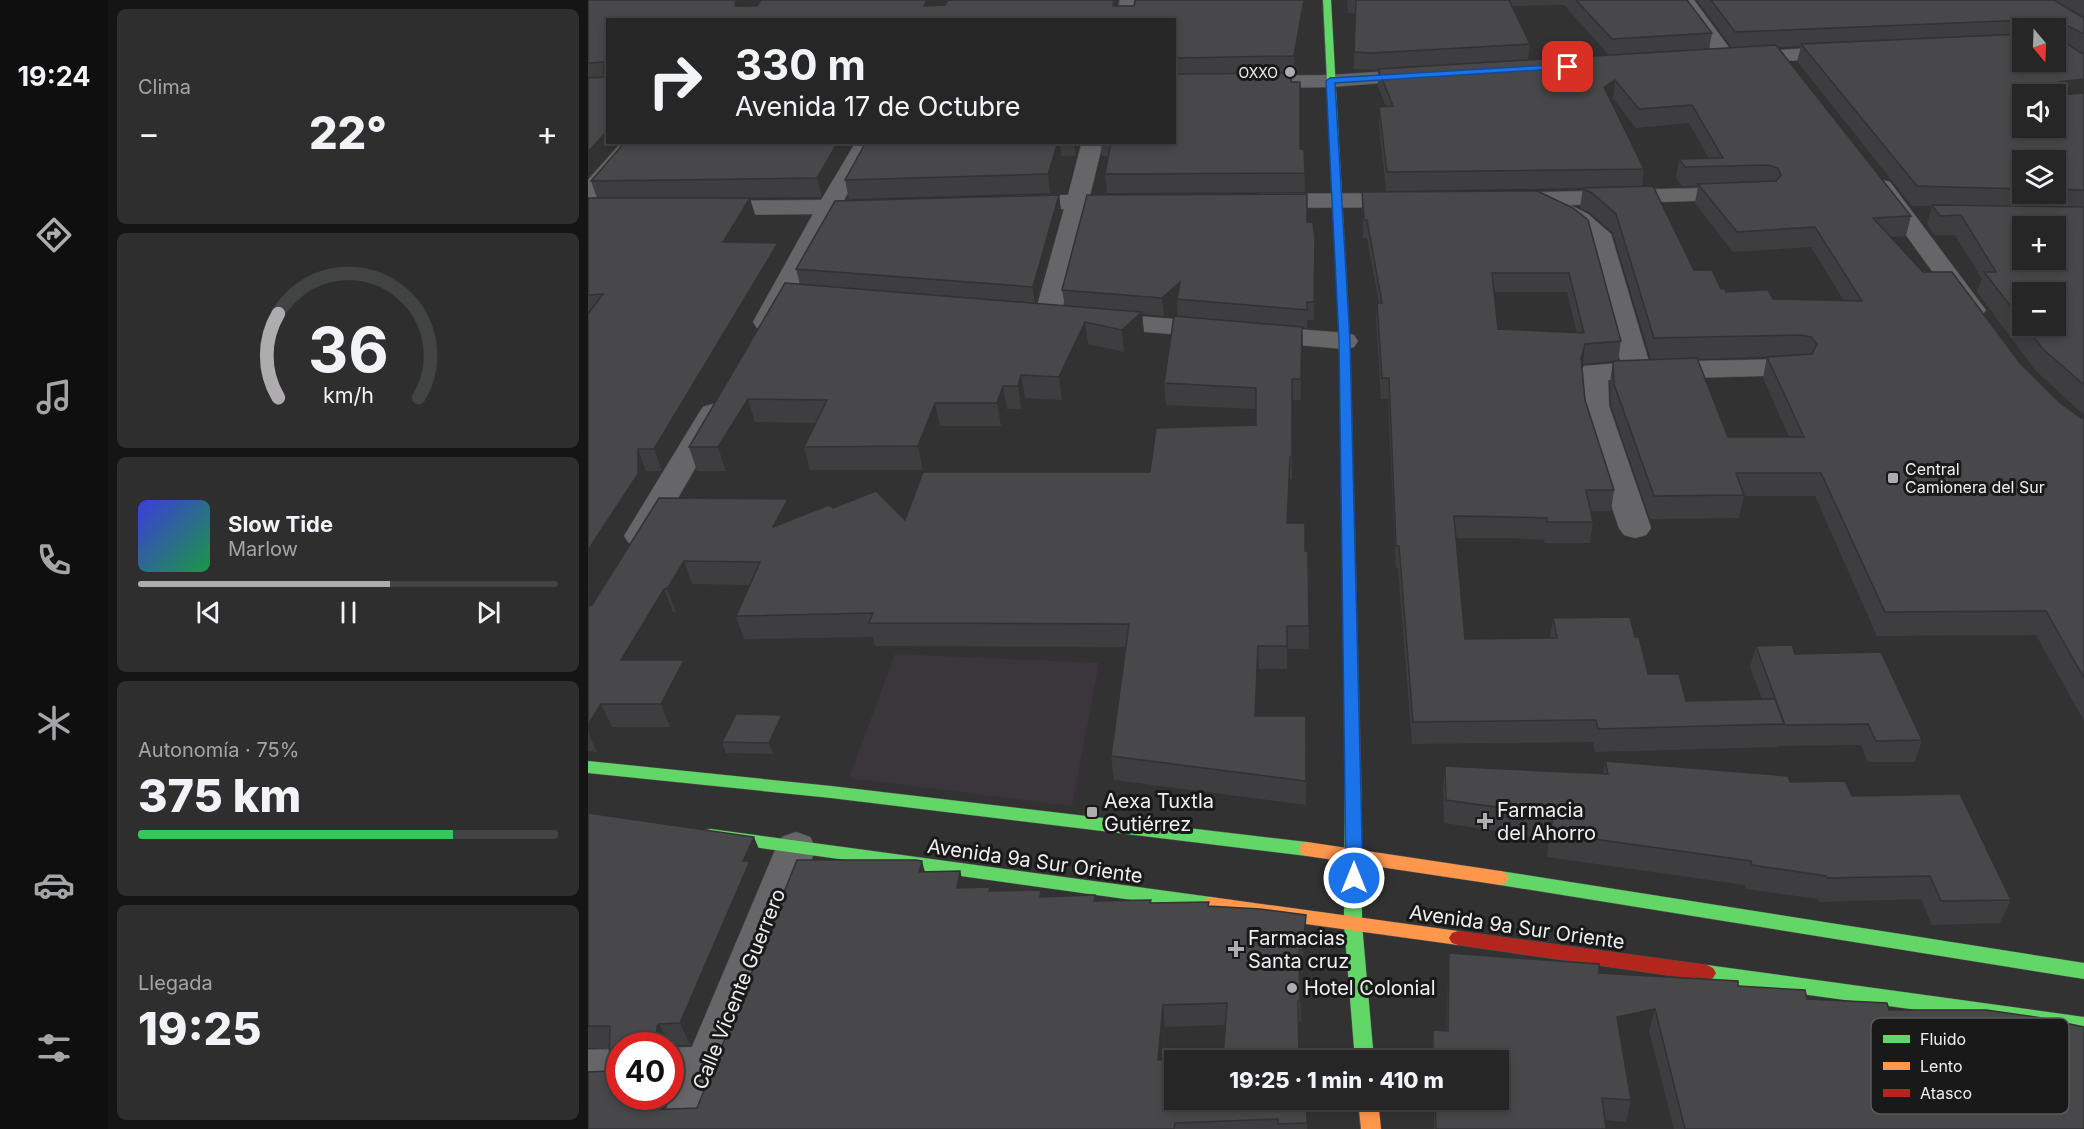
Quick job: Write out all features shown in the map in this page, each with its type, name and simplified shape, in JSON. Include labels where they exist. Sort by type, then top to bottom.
[{"type":"street","points":[[1125,18],[1129,0]]},
{"type":"street","points":[[1328,0],[1330,81],[1345,341],[1354,855],[1353,924],[1364,1050]]},
{"type":"street","points":[[1685,0],[1726,57]]},
{"type":"street","points":[[1704,59],[1726,57],[1786,64],[1860,51]]},
{"type":"street","points":[[1176,83],[1330,81],[1437,74]]},
{"type":"street","points":[[592,204],[633,144]]},
{"type":"street","points":[[754,343],[794,295],[828,208],[866,144]]},
{"type":"street","points":[[1092,144],[1076,202],[1054,317],[1345,341]]},
{"type":"street","points":[[1871,172],[1915,215],[1983,324]]},
{"type":"street","points":[[1493,200],[1764,193]]},
{"type":"street","points":[[1236,201],[1434,200]]},
{"type":"street","points":[[1541,200],[1580,219],[1599,234],[1637,370]]},
{"type":"street","points":[[993,204],[1156,201]]},
{"type":"street","points":[[691,208],[899,206]]},
{"type":"street","points":[[1635,528],[1595,406],[1594,372],[1796,368]]},
{"type":"street","points":[[624,561],[725,393]]},
{"type":"street","points":[[588,767],[831,792],[1354,855],[2084,971]]},
{"type":"street","name":"Avenida 9a Sur Oriente","points":[[692,832],[2040,1018]]},
{"type":"street","name":"Calle Vicente Guerrero","points":[[682,1129],[689,1068],[796,848]]},
{"type":"street","name":"Avenida 9a Sur Oriente","points":[[2069,1022],[2084,1024]]},
{"type":"street","points":[[588,1071],[606,1070]]},
{"type":"street","points":[[1369,1110],[1371,1129]]},
{"type":"shaded area","points":[[895,654],[1099,663],[1072,806],[849,778]]},
{"type":"building","points":[[588,0],[737,0],[735,6],[757,6],[761,0],[927,0],[924,6],[945,5],[948,0],[1114,0],[1113,6],[1134,6],[1135,0],[1304,0],[1294,56],[1176,58],[1176,18],[606,18],[606,132],[588,152],[588,78],[604,77],[604,62],[588,63]]},
{"type":"building","points":[[1356,0],[1509,0],[1530,44],[1372,53],[1354,52]]},
{"type":"building","points":[[1576,0],[1687,0],[1712,33],[1612,39]]},
{"type":"building","points":[[1711,0],[2054,0],[2084,18],[2084,34],[2066,25],[2066,18],[2012,18],[2012,21],[1735,32]]},
{"type":"building","points":[[2012,34],[2012,72],[2066,72],[2066,43],[2084,53],[2084,79],[2059,82],[2059,84],[2012,84],[2012,138],[2066,138],[2066,94],[2084,93],[2084,190],[2066,189],[2066,150],[2012,150],[2012,189],[1917,186],[1801,44]]},
{"type":"building","points":[[1776,45],[1911,216],[1873,218],[1923,272],[1952,272],[2020,363],[2059,402],[2084,418],[2084,678],[2046,611],[1885,612],[1821,473],[1736,473],[1744,495],[1654,496],[1614,384],[1613,361],[1697,358],[1728,437],[1804,437],[1767,357],[1812,354],[1817,344],[1811,337],[1801,335],[1654,338],[1616,214],[1592,193],[1582,188],[1653,186],[1694,270],[1712,270],[1721,289],[1725,289],[1726,292],[1768,290],[1773,299],[1862,301],[1815,227],[1737,232],[1698,184],[1776,181],[1781,175],[1778,168],[1768,165],[1685,167],[1679,159],[1723,158],[1692,105],[1639,109],[1615,80],[1604,87],[1644,169],[1387,172],[1379,107],[1393,106],[1378,69]]},
{"type":"building","points":[[1292,73],[1291,82],[1300,82],[1300,149],[1304,149],[1305,173],[1105,174],[1111,144],[1176,144],[1176,74]]},
{"type":"building","points":[[623,144],[837,144],[817,178],[591,181]]},
{"type":"building","points":[[865,144],[1057,144],[1048,174],[845,180]]},
{"type":"building","points":[[1537,191],[1573,208],[1588,220],[1621,341],[1585,344],[1581,358],[1585,400],[1614,490],[1586,490],[1593,522],[1547,522],[1547,518],[1454,516],[1465,639],[1557,638],[1553,618],[1630,617],[1635,637],[1639,637],[1648,674],[1679,674],[1686,701],[1775,699],[1784,724],[1598,729],[1596,720],[1413,722],[1399,546],[1396,546],[1389,378],[1382,378],[1377,303],[1382,303],[1367,220],[1364,220],[1362,192]],"holes":[[[1492,273],[1569,273],[1584,333],[1498,329]]]},
{"type":"building","points":[[1307,194],[1307,222],[1313,222],[1315,239],[1314,302],[1307,302],[1307,310],[1177,299],[1180,282],[1162,298],[1062,290],[1087,195]]},
{"type":"building","points":[[1059,195],[1033,287],[796,269],[835,201]]},
{"type":"building","points":[[588,198],[750,198],[723,242],[778,243],[654,449],[638,449],[638,474],[588,550],[588,314],[603,294],[588,295]]},
{"type":"building","points":[[1932,205],[2084,207],[2084,385],[2043,349],[2033,336],[2066,336],[2066,282],[2012,282],[2012,308],[1984,272],[1996,272],[1961,215],[1940,216]]},
{"type":"building","points":[[785,283],[1142,312],[1122,330],[1085,322],[1059,377],[1021,375],[1018,386],[1003,386],[997,403],[935,403],[918,446],[804,447],[827,400],[748,399],[718,447],[689,447]]},
{"type":"building","points":[[1174,316],[1302,327],[1301,379],[1292,379],[1292,457],[1290,457],[1287,523],[1305,523],[1305,551],[1308,551],[1309,626],[1287,626],[1287,646],[1258,646],[1255,716],[1306,716],[1306,781],[1111,756],[1129,624],[869,623],[873,613],[736,616],[760,562],[684,561],[667,589],[664,589],[621,660],[684,660],[661,704],[601,704],[588,725],[588,606],[592,605],[659,498],[788,499],[773,527],[829,505],[833,508],[876,491],[905,520],[923,472],[1150,472],[1156,428],[1256,425],[1256,388],[1164,383]]},
{"type":"building","points":[[1792,645],[1795,654],[1881,652],[1922,740],[1876,741],[1868,724],[1785,725],[1756,646]]},
{"type":"building","points":[[736,714],[782,715],[769,743],[722,742]]},
{"type":"building","points":[[1605,761],[1788,776],[1790,782],[1845,781],[1852,796],[1960,794],[2011,900],[1941,901],[1930,876],[1827,878],[1752,865],[1751,861],[1551,833],[1553,815],[1446,800],[1445,766],[1608,774]]},
{"type":"building","points":[[588,813],[754,837],[743,861],[750,861],[680,1023],[659,1024],[657,1032],[610,1032],[610,1026],[588,1026]]},
{"type":"building","points":[[797,860],[916,860],[922,861],[919,872],[960,871],[957,888],[990,887],[989,891],[1041,890],[1040,897],[1095,895],[1094,901],[1209,902],[1208,906],[1306,915],[1303,950],[1299,950],[1299,1050],[1224,1050],[1227,1003],[1163,1005],[1158,1060],[1164,1060],[1164,1110],[1306,1110],[1307,1123],[1278,1124],[1278,1119],[1175,1123],[1174,1129],[588,1129],[588,1072],[606,1071],[606,1110],[697,1108]]},
{"type":"building","points":[[1449,953],[1599,964],[1599,973],[1738,981],[1738,986],[1805,990],[1807,999],[1887,1003],[1889,1010],[1986,1010],[2042,1018],[1871,1018],[1871,1114],[2069,1114],[2069,1024],[2084,1027],[2084,1129],[1685,1129],[1655,1009],[1617,1017],[1631,1100],[1602,1098],[1606,1129],[1436,1129],[1435,1110],[1509,1110],[1509,1050],[1433,1050],[1433,1030],[1448,1031]]},
{"type":"traffic: fast","points":[[1327,0],[1345,341],[1347,462]]},
{"type":"traffic: fast","points":[[588,767],[831,792],[1307,849]]},
{"type":"traffic: fast","points":[[1353,776],[1353,924],[1364,1050]]},
{"type":"traffic: fast","points":[[711,835],[1211,904]]},
{"type":"traffic: fast","points":[[1500,878],[2084,971]]},
{"type":"traffic: fast","points":[[1707,973],[2033,1018]]},
{"type":"traffic: fast","points":[[2069,1023],[2084,1025]]},
{"type":"traffic: slow","points":[[1307,849],[1500,878]]},
{"type":"traffic: slow","points":[[1211,904],[1458,938]]},
{"type":"traffic: slow","points":[[1369,1110],[1371,1129]]},
{"type":"traffic: jam","points":[[1347,462],[1353,776]]},
{"type":"traffic: jam","points":[[1458,938],[1707,973]]},
{"type":"place","name":"OXXO","points":[[1290,72]]},
{"type":"place","name":"Central Camionera del Sur","points":[[1893,478]]},
{"type":"place","name":"Aexa Tuxtla Gutiérrez","points":[[1092,812]]},
{"type":"place","name":"Farmacia del Ahorro","points":[[1485,821]]},
{"type":"place","name":"Farmacias Santa cruz","points":[[1236,949]]},
{"type":"place","name":"Hotel Colonial","points":[[1292,988]]},
{"type":"route","points":[[1354,878],[1345,341],[1330,81],[1568,67]]}]
